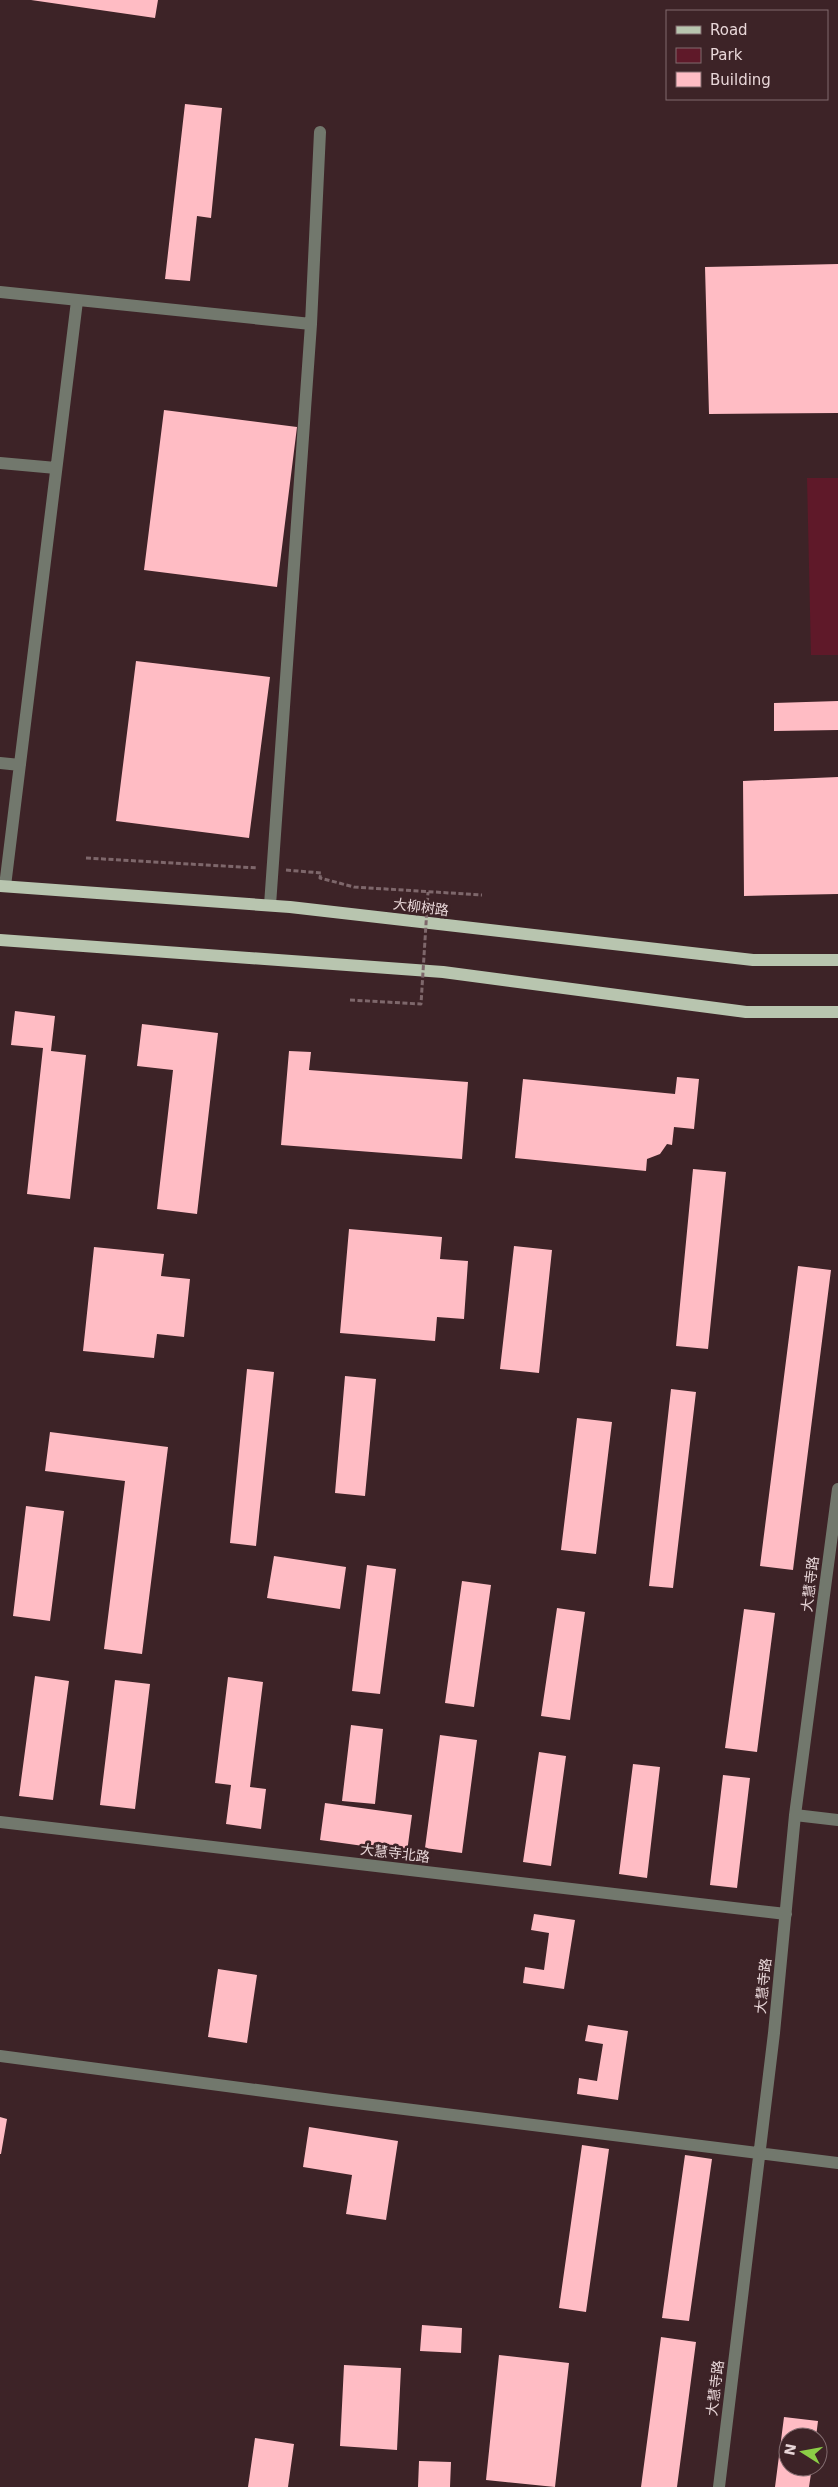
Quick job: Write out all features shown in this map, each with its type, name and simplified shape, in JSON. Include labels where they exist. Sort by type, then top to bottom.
[{"type":"main road","name":"大柳树路","points":[[2,886],[270,906],[753,960],[838,960]]},
{"type":"main road","points":[[0,940],[443,972],[746,1012],[838,1012]]},
{"type":"street","points":[[270,906],[311,324],[320,132]]},
{"type":"street","points":[[0,292],[311,324]]},
{"type":"street","points":[[2,886],[20,765],[77,301]]},
{"type":"street","points":[[0,463],[56,468]]},
{"type":"street","points":[[0,763],[20,765]]},
{"type":"street","name":"大慧寺路","points":[[719,2487],[796,1815],[838,1489]]},
{"type":"street","points":[[796,1815],[838,1820]]},
{"type":"street","name":"大慧寺北路","points":[[0,1822],[786,1914]]},
{"type":"street","points":[[0,2056],[838,2163]]},
{"type":"path","points":[[86,858],[321,872],[320,878],[354,887],[482,896]]},
{"type":"path","points":[[350,1000],[422,1004],[428,892]]},
{"type":"green space","points":[[807,478],[838,478],[838,655],[811,655]]},
{"type":"building","points":[[31,0],[158,0],[155,18]]},
{"type":"building","points":[[185,104],[222,108],[211,218],[197,216],[190,281],[165,279]]},
{"type":"building","points":[[838,264],[838,413],[709,414],[705,267]]},
{"type":"building","points":[[164,410],[297,427],[277,587],[144,570]]},
{"type":"building","points":[[136,661],[270,677],[249,838],[116,821]]},
{"type":"building","points":[[838,701],[838,730],[774,731],[774,703]]},
{"type":"building","points":[[838,777],[838,894],[744,896],[743,781]]},
{"type":"building","points":[[15,1011],[55,1016],[51,1051],[86,1055],[70,1199],[27,1194],[43,1048],[11,1045]]},
{"type":"building","points":[[142,1024],[218,1033],[197,1214],[157,1209],[173,1070],[137,1066]]},
{"type":"building","points":[[289,1051],[311,1052],[309,1070],[468,1082],[462,1159],[281,1145]]},
{"type":"building","points":[[677,1077],[699,1079],[694,1129],[674,1127],[672,1145],[667,1144],[660,1154],[647,1159],[646,1171],[515,1158],[523,1079],[675,1094]]},
{"type":"building","points":[[693,1169],[726,1172],[708,1349],[676,1346]]},
{"type":"building","points":[[349,1229],[442,1237],[440,1259],[468,1261],[464,1319],[437,1317],[435,1341],[340,1333]]},
{"type":"building","points":[[514,1246],[552,1250],[539,1373],[500,1369]]},
{"type":"building","points":[[94,1247],[164,1254],[161,1276],[190,1279],[184,1337],[157,1334],[154,1358],[83,1351]]},
{"type":"building","points":[[798,1266],[831,1270],[793,1570],[760,1566]]},
{"type":"building","points":[[247,1369],[274,1372],[256,1546],[230,1543]]},
{"type":"building","points":[[345,1376],[376,1379],[365,1496],[335,1493]]},
{"type":"building","points":[[671,1389],[696,1392],[673,1588],[649,1586]]},
{"type":"building","points":[[577,1418],[612,1422],[596,1554],[561,1550]]},
{"type":"building","points":[[50,1432],[168,1447],[142,1654],[104,1649],[125,1481],[45,1471]]},
{"type":"building","points":[[26,1506],[64,1511],[50,1621],[13,1616]]},
{"type":"building","points":[[274,1556],[346,1567],[340,1609],[267,1598]]},
{"type":"building","points":[[367,1565],[396,1569],[380,1694],[352,1691]]},
{"type":"building","points":[[462,1581],[491,1585],[474,1707],[445,1703]]},
{"type":"building","points":[[557,1608],[585,1612],[570,1720],[541,1716]]},
{"type":"building","points":[[744,1609],[775,1613],[757,1752],[725,1748]]},
{"type":"building","points":[[35,1676],[69,1681],[53,1800],[19,1796]]},
{"type":"building","points":[[228,1677],[263,1682],[250,1787],[266,1789],[261,1829],[226,1824],[231,1785],[215,1783]]},
{"type":"building","points":[[115,1680],[150,1684],[135,1809],[100,1805]]},
{"type":"building","points":[[351,1725],[383,1729],[375,1804],[342,1801]]},
{"type":"building","points":[[440,1735],[477,1740],[462,1853],[425,1848]]},
{"type":"building","points":[[539,1752],[566,1756],[551,1866],[523,1862]]},
{"type":"building","points":[[633,1764],[660,1767],[647,1878],[619,1874]]},
{"type":"building","points":[[723,1775],[750,1778],[737,1888],[710,1885]]},
{"type":"building","points":[[325,1803],[412,1815],[407,1852],[320,1840]]},
{"type":"building","points":[[534,1914],[575,1920],[564,1989],[523,1983],[525,1967],[544,1970],[549,1933],[531,1930]]},
{"type":"building","points":[[218,1969],[257,1975],[247,2043],[208,2037]]},
{"type":"building","points":[[588,2025],[628,2031],[618,2100],[577,2094],[579,2078],[597,2081],[603,2044],[585,2041]]},
{"type":"building","points":[[0,2117],[7,2119],[1,2154],[0,2154]]},
{"type":"building","points":[[309,2127],[398,2141],[386,2220],[346,2214],[352,2175],[303,2167]]},
{"type":"building","points":[[582,2145],[609,2149],[586,2312],[559,2308]]},
{"type":"building","points":[[685,2155],[712,2159],[689,2321],[662,2318]]},
{"type":"building","points":[[422,2325],[462,2328],[461,2353],[420,2351]]},
{"type":"building","points":[[661,2337],[696,2342],[677,2487],[641,2487]]},
{"type":"building","points":[[499,2355],[569,2363],[555,2487],[486,2480]]},
{"type":"building","points":[[344,2365],[401,2368],[397,2450],[340,2446]]},
{"type":"building","points":[[784,2417],[818,2421],[817,2427],[783,2427]]},
{"type":"building","points":[[255,2438],[294,2444],[288,2487],[248,2487]]},
{"type":"building","points":[[419,2461],[451,2462],[450,2487],[418,2487]]},
{"type":"building","points":[[778,2464],[778,2477],[810,2477],[809,2487],[775,2487]]}]
